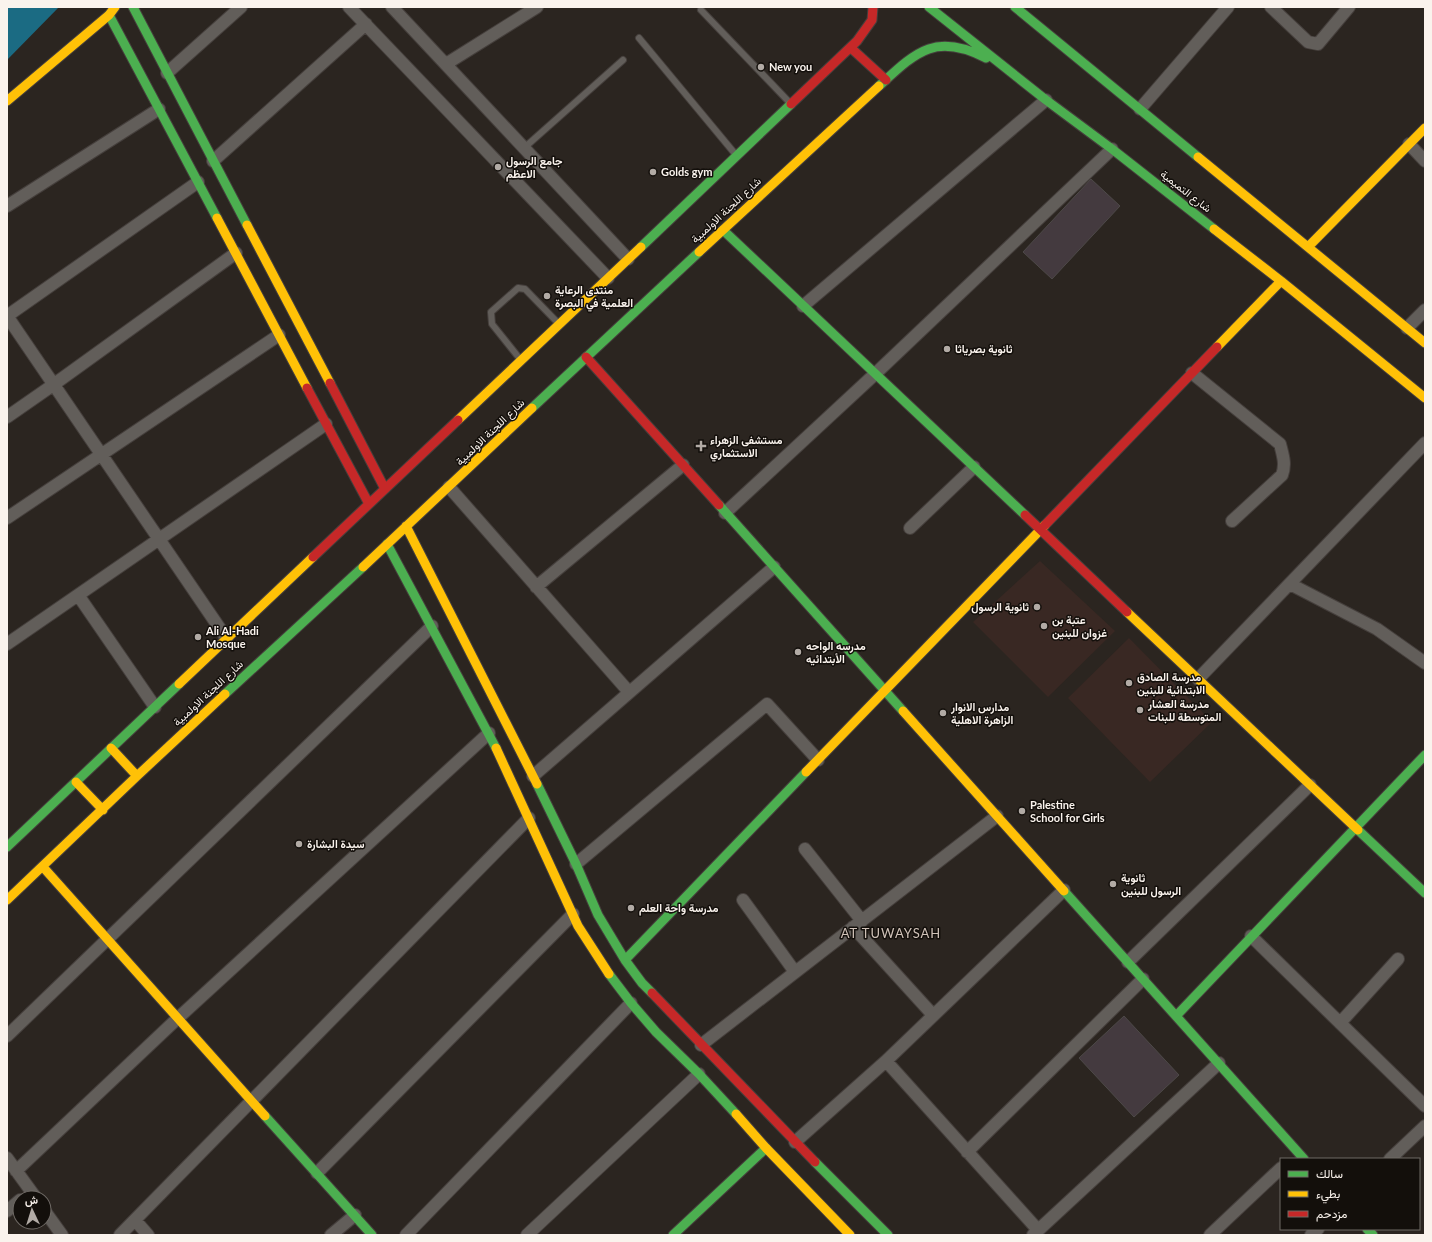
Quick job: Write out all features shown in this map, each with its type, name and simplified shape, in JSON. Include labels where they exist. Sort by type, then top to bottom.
[{"type":"main road","points":[[7,101],[109,15],[115,7]]},
{"type":"main road","points":[[133,7],[213,160],[296,343],[326,424],[369,504]]},
{"type":"main road","points":[[9,840],[76,782],[851,48],[872,20],[873,7]]},
{"type":"main road","name":"شارع التميمية","points":[[929,7],[1046,100],[1112,149],[1281,281],[1425,398]]},
{"type":"main road","points":[[1015,7],[1425,343]]},
{"type":"main road","points":[[109,15],[279,335],[296,343],[385,489]]},
{"type":"main road","name":"شارع اللجنة الاولمبية","points":[[7,900],[137,776],[406,526],[449,488],[586,357],[907,60],[920,52],[943,46],[953,46],[971,49],[1011,71]]},
{"type":"main road","points":[[851,48],[886,80]]},
{"type":"main road","points":[[1308,247],[1425,128]]},
{"type":"main road","points":[[723,230],[1425,893]]},
{"type":"main road","points":[[625,960],[1281,281]]},
{"type":"main road","points":[[586,357],[1218,1063],[1298,1157]]},
{"type":"main road","points":[[406,526],[576,864],[588,920],[603,966],[630,1003],[656,1032],[699,1074],[766,1148],[844,1224],[850,1235]]},
{"type":"main road","points":[[387,544],[489,733],[573,914],[588,920],[625,960],[642,983],[795,1142],[859,1211],[888,1235]]},
{"type":"main road","points":[[111,748],[137,776]]},
{"type":"main road","points":[[1176,1016],[1425,755]]},
{"type":"main road","points":[[76,782],[103,810]]},
{"type":"main road","points":[[43,867],[372,1235]]},
{"type":"main road","points":[[673,1235],[766,1148]]},
{"type":"street","points":[[167,73],[241,7]]},
{"type":"street","points":[[349,7],[608,278]]},
{"type":"street","points":[[392,7],[628,259]]},
{"type":"street","points":[[446,64],[537,7]]},
{"type":"street","points":[[1140,109],[1228,7]]},
{"type":"street","points":[[1270,7],[1308,42],[1318,44],[1349,7]]},
{"type":"street","points":[[213,160],[366,24]]},
{"type":"street","points":[[803,306],[1046,100]]},
{"type":"street","points":[[7,206],[159,109]]},
{"type":"street","points":[[1409,144],[1425,161]]},
{"type":"street","points":[[725,512],[875,374],[1112,149]]},
{"type":"street","points":[[198,182],[7,316],[227,639]]},
{"type":"street","points":[[7,417],[54,385],[236,253]]},
{"type":"street","points":[[1407,328],[1425,310]]},
{"type":"street","points":[[7,518],[279,335]]},
{"type":"street","points":[[1192,373],[1280,444],[1285,467],[1282,475],[1232,521]]},
{"type":"street","points":[[7,644],[326,424]]},
{"type":"street","points":[[1198,679],[1425,442]]},
{"type":"street","points":[[536,587],[683,465]]},
{"type":"street","points":[[910,528],[974,467]]},
{"type":"street","points":[[449,488],[629,692]]},
{"type":"street","points":[[533,776],[774,567]]},
{"type":"street","points":[[1290,584],[1377,629],[1425,663]]},
{"type":"street","points":[[78,595],[155,707]]},
{"type":"street","points":[[7,1036],[432,626]]},
{"type":"street","points":[[576,864],[767,704],[818,760]]},
{"type":"street","points":[[16,1171],[178,1018],[489,733]]},
{"type":"street","points":[[1128,962],[1310,785]]},
{"type":"street","points":[[701,1045],[997,816]]},
{"type":"street","points":[[120,1235],[529,818]]},
{"type":"street","points":[[805,849],[858,924],[933,1015]]},
{"type":"street","points":[[795,1142],[886,1061],[1064,890]]},
{"type":"street","points":[[743,900],[795,972]]},
{"type":"street","points":[[317,1173],[573,914]]},
{"type":"street","points":[[1252,936],[1425,1106]]},
{"type":"street","points":[[1340,1023],[1398,959]]},
{"type":"street","points":[[967,1152],[1143,979]]},
{"type":"street","points":[[406,1235],[630,1003]]},
{"type":"street","points":[[886,1061],[967,1152],[1035,1233],[1218,1063]]},
{"type":"street","points":[[527,1235],[699,1074]]},
{"type":"street","points":[[1391,1158],[1425,1126]]},
{"type":"street","points":[[7,1158],[16,1171],[24,1190]]},
{"type":"street","points":[[1210,1235],[1280,1169]]},
{"type":"street","points":[[331,1235],[355,1215]]},
{"type":"street","points":[[136,1220],[148,1235]]},
{"type":"street","points":[[52,1221],[62,1235]]},
{"type":"lane","points":[[701,10],[792,104]]},
{"type":"lane","points":[[638,38],[736,156]]},
{"type":"lane","points":[[524,148],[623,60]]},
{"type":"lane","points":[[521,360],[492,324],[491,312],[518,288],[525,289],[559,324]]},
{"type":"shaded area","name":"عتبة بن غزوان للبنين","points":[[1040,561],[1115,631],[1048,697],[973,622]]},
{"type":"shaded area","name":"مدرسة العشار المتوسطة للبنات","points":[[1129,638],[1212,722],[1150,782],[1068,698]]},
{"type":"water","points":[[7,7],[59,7],[7,60]]},
{"type":"building","points":[[1091,179],[1120,206],[1052,279],[1023,252]]},
{"type":"building","points":[[1124,1016],[1179,1075],[1134,1117],[1079,1058]]},
{"type":"traffic: fast","points":[[133,7],[247,225]]},
{"type":"traffic: fast","points":[[929,7],[1046,100],[1112,149],[1214,229]]},
{"type":"traffic: fast","points":[[1015,7],[1198,157]]},
{"type":"traffic: fast","points":[[109,15],[217,218]]},
{"type":"traffic: fast","points":[[879,86],[916,55],[939,46],[968,50],[986,58]]},
{"type":"traffic: fast","points":[[641,247],[791,104]]},
{"type":"traffic: fast","points":[[723,230],[1025,515]]},
{"type":"traffic: fast","points":[[532,408],[699,252]]},
{"type":"traffic: fast","points":[[719,505],[903,711]]},
{"type":"traffic: fast","points":[[387,544],[496,748]]},
{"type":"traffic: fast","points":[[225,694],[363,567]]},
{"type":"traffic: fast","points":[[7,847],[179,684]]},
{"type":"traffic: fast","points":[[1176,1016],[1425,755]]},
{"type":"traffic: fast","points":[[625,960],[806,772]]},
{"type":"traffic: fast","points":[[537,784],[576,864],[598,915],[625,960],[642,983],[652,993]]},
{"type":"traffic: fast","points":[[1358,830],[1425,893]]},
{"type":"traffic: fast","points":[[1064,891],[1303,1158]]},
{"type":"traffic: fast","points":[[609,974],[656,1032],[699,1074],[736,1114]]},
{"type":"traffic: fast","points":[[265,1116],[372,1235]]},
{"type":"traffic: fast","points":[[673,1235],[766,1148]]},
{"type":"traffic: fast","points":[[815,1162],[888,1235]]},
{"type":"traffic: fast","points":[[1368,1230],[1373,1235]]},
{"type":"traffic: slow","points":[[7,101],[109,15],[115,7]]},
{"type":"traffic: slow","points":[[699,252],[879,86]]},
{"type":"traffic: slow","points":[[1308,247],[1425,128]]},
{"type":"traffic: slow","points":[[1198,157],[1425,343]]},
{"type":"traffic: slow","points":[[217,218],[307,388]]},
{"type":"traffic: slow","points":[[247,225],[330,383]]},
{"type":"traffic: slow","points":[[1214,229],[1281,281],[1425,398]]},
{"type":"traffic: slow","points":[[458,420],[641,247]]},
{"type":"traffic: slow","points":[[1217,347],[1281,281]]},
{"type":"traffic: slow","points":[[363,567],[532,408]]},
{"type":"traffic: slow","points":[[806,772],[1045,525]]},
{"type":"traffic: slow","points":[[406,526],[537,784]]},
{"type":"traffic: slow","points":[[179,684],[313,557]]},
{"type":"traffic: slow","points":[[1127,612],[1358,830]]},
{"type":"traffic: slow","points":[[7,900],[225,694]]},
{"type":"traffic: slow","points":[[903,711],[1064,891]]},
{"type":"traffic: slow","points":[[111,748],[137,776]]},
{"type":"traffic: slow","points":[[496,748],[578,926],[609,974]]},
{"type":"traffic: slow","points":[[76,782],[103,810]]},
{"type":"traffic: slow","points":[[43,867],[265,1116]]},
{"type":"traffic: slow","points":[[736,1114],[766,1148],[850,1235]]},
{"type":"traffic: jam","points":[[791,104],[857,41],[872,20],[873,7]]},
{"type":"traffic: jam","points":[[851,48],[886,80]]},
{"type":"traffic: jam","points":[[1045,525],[1217,347]]},
{"type":"traffic: jam","points":[[586,357],[719,505]]},
{"type":"traffic: jam","points":[[330,383],[385,489]]},
{"type":"traffic: jam","points":[[307,388],[369,504]]},
{"type":"traffic: jam","points":[[313,557],[458,420]]},
{"type":"traffic: jam","points":[[1025,515],[1127,612]]},
{"type":"traffic: jam","points":[[652,993],[815,1162]]},
{"type":"place","name":"New you","points":[[761,67]]},
{"type":"place","name":"جامع الرسول الاعظم","points":[[498,167]]},
{"type":"place","name":"Golds gym","points":[[653,172]]},
{"type":"place","name":"منتدى الرعاية العلمية في البصرة","points":[[547,296]]},
{"type":"place","name":"ثانوية بصرياثا","points":[[947,349]]},
{"type":"place","name":"مستشفى الزهراء الاستثماري","points":[[701,446]]},
{"type":"place","name":"ثانوية الرسول","points":[[1037,607]]},
{"type":"place","name":"عتبة بن غزوان للبنين","points":[[1044,626]]},
{"type":"place","name":"Ali Al-Hadi Mosque","points":[[198,637]]},
{"type":"place","name":"مدرسه الواحه الأبتدائيه","points":[[798,652]]},
{"type":"place","name":"مدرسة الصادق الابتدائية للبنين","points":[[1129,683]]},
{"type":"place","name":"مدرسة العشار المتوسطة للبنات","points":[[1140,710]]},
{"type":"place","name":"مدارس الانوار الزاهرة الاهلية","points":[[943,713]]},
{"type":"place","name":"Palestine School for Girls","points":[[1022,811]]},
{"type":"place","name":"سيدة البشارة","points":[[299,844]]},
{"type":"place","name":"ثانوية الرسول للبنين","points":[[1113,884]]},
{"type":"place","name":"مدرسة واحة العلم","points":[[631,908]]},
{"type":"district","name":"AT TUWAYSAH","points":[[891,933]]}]
